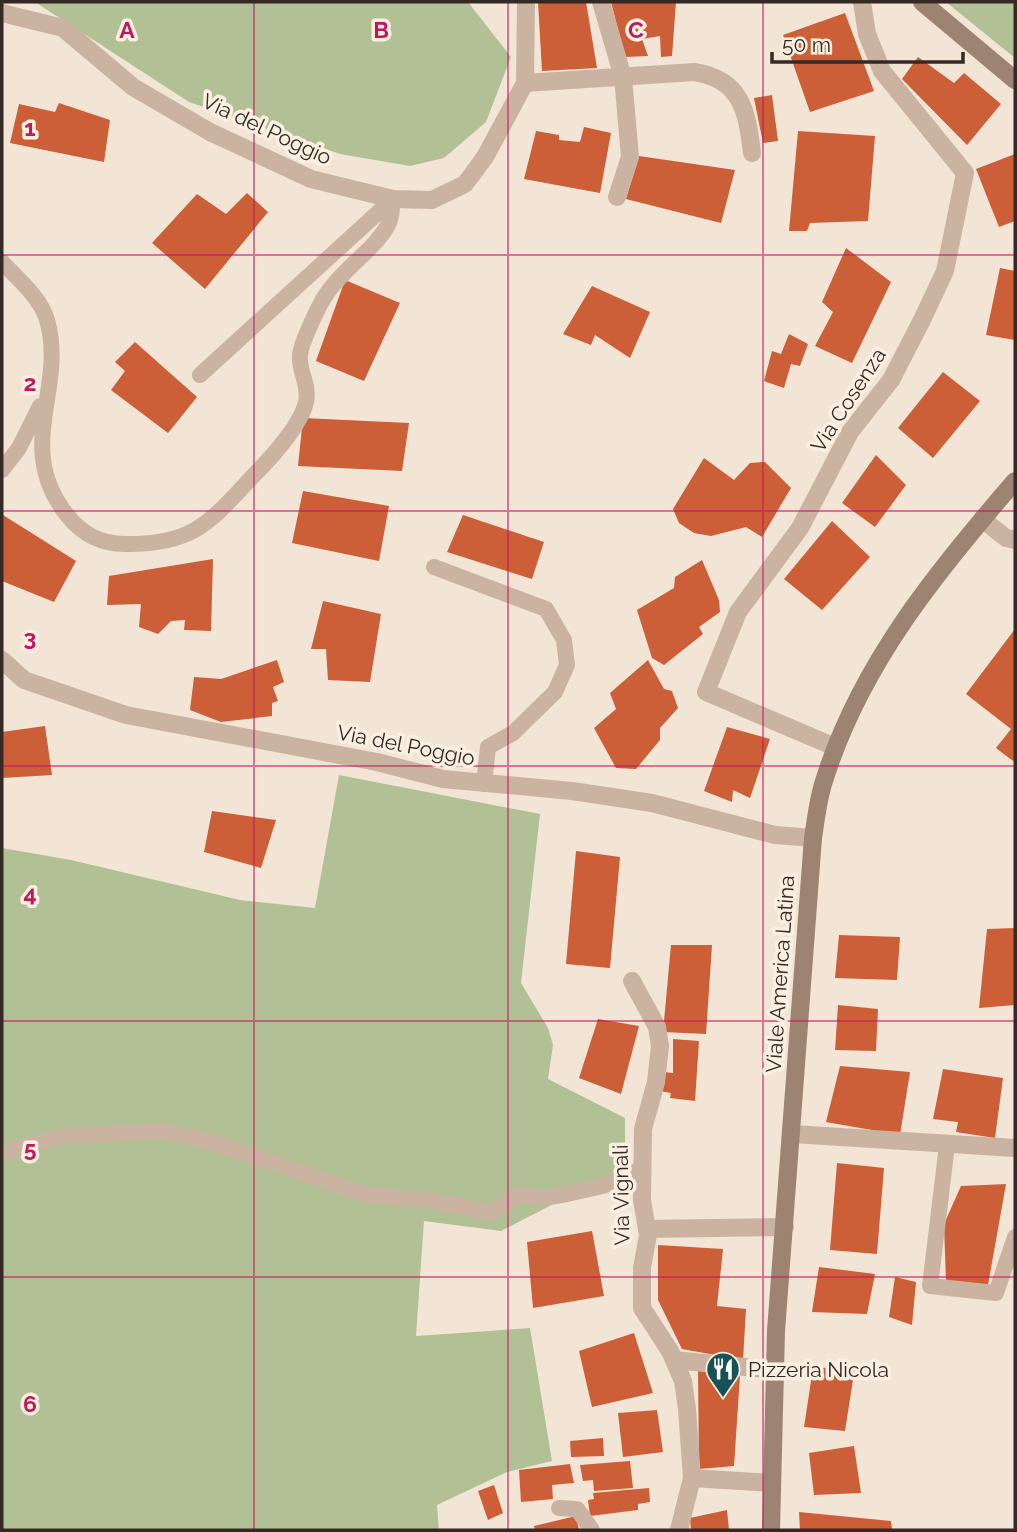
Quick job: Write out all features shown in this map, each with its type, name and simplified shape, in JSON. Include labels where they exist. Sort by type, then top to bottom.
[{"type":"main road","points":[[922,2],[1015,80]]},
{"type":"main road","name":"Viale America Latina","points":[[771,1530],[775,1370],[793,1134],[800,995],[813,838],[823,784],[835,747],[872,669],[923,592],[1015,481]]},
{"type":"street","name":"Via del Poggio","points":[[2,13],[63,28],[133,87],[210,132],[311,179],[393,199],[432,200],[465,184],[485,157],[525,83],[526,2]]},
{"type":"street","points":[[601,2],[624,76],[630,157],[617,197]]},
{"type":"street","name":"Via Cosenza","points":[[835,747],[706,692],[738,612],[800,528],[850,432],[891,380],[945,271],[956,230],[965,173],[882,71],[867,34],[862,2]]},
{"type":"street","points":[[525,83],[694,72],[723,81],[735,91],[743,106],[752,153]]},
{"type":"street","points":[[982,519],[1006,538],[1015,540]]},
{"type":"street","name":"Via del Poggio","points":[[2,660],[24,680],[126,715],[377,762],[443,779],[572,791],[652,803],[775,835],[813,838]]},
{"type":"street","name":"Via Vignali","points":[[632,981],[657,1027],[660,1046],[656,1082],[643,1129],[641,1169],[647,1229],[642,1268],[642,1308],[657,1326],[683,1381],[692,1478],[679,1530]]},
{"type":"street","points":[[793,1134],[1015,1148]]},
{"type":"street","points":[[647,1229],[785,1227]]},
{"type":"street","points":[[674,1360],[775,1370]]},
{"type":"street","points":[[692,1478],[771,1483]]},
{"type":"lane","points":[[200,375],[393,199]]},
{"type":"lane","points":[[2,262],[31,292],[47,319],[52,351],[41,437],[43,471],[60,506],[79,530],[108,544],[144,544],[181,539],[211,521],[287,436],[306,403],[307,384],[300,355],[327,293],[389,224],[393,199]]},
{"type":"lane","points":[[2,470],[19,449],[46,393]]},
{"type":"lane","points":[[435,567],[546,609],[564,640],[567,665],[555,692],[513,733],[488,747],[484,784]]},
{"type":"lane","points":[[2,1154],[55,1137],[162,1132],[215,1143],[363,1194],[435,1201],[490,1213],[519,1195],[544,1198],[567,1194],[603,1186],[641,1169]]},
{"type":"lane","points":[[947,1145],[930,1286],[996,1293],[1015,1237]]},
{"type":"lane","points":[[559,1508],[577,1509],[592,1530]]},
{"type":"green space","points":[[35,2],[468,2],[511,57],[486,122],[444,158],[410,166],[340,154],[189,102]]},
{"type":"green space","points":[[946,2],[1015,2],[1015,58]]},
{"type":"green space","points":[[339,775],[540,814],[521,983],[548,1028],[553,1045],[548,1079],[625,1118],[625,1167],[501,1231],[424,1221],[416,1336],[530,1328],[552,1461],[507,1472],[437,1505],[439,1530],[2,1530],[2,848],[71,860],[240,900],[315,908]]},
{"type":"building","points":[[538,2],[586,2],[597,68],[542,71]]},
{"type":"building","points":[[611,2],[676,2],[672,56],[661,57],[660,36],[642,39],[648,56],[625,57]]},
{"type":"building","points":[[845,13],[874,91],[810,112],[783,35]]},
{"type":"building","points":[[918,57],[954,83],[964,73],[1001,104],[967,145],[902,79]]},
{"type":"building","points":[[772,95],[778,141],[763,143],[754,98]]},
{"type":"building","points":[[59,103],[110,120],[104,162],[10,143],[19,104],[55,112]]},
{"type":"building","points":[[584,127],[611,133],[600,193],[524,179],[536,131],[559,135],[559,140],[580,142]]},
{"type":"building","points":[[798,131],[875,136],[868,221],[810,223],[807,231],[789,231]]},
{"type":"building","points":[[1015,154],[1015,221],[999,227],[976,169]]},
{"type":"building","points":[[639,156],[735,170],[721,223],[626,199]]},
{"type":"building","points":[[247,193],[268,212],[205,289],[152,243],[197,194],[226,214]]},
{"type":"building","points":[[846,248],[891,282],[852,363],[815,346],[833,312],[822,302]]},
{"type":"building","points":[[1000,268],[1015,271],[1015,340],[986,335]]},
{"type":"building","points":[[345,280],[400,303],[364,381],[316,361]]},
{"type":"building","points":[[592,286],[650,312],[630,358],[595,335],[591,345],[563,334]]},
{"type":"building","points":[[789,334],[808,344],[800,366],[791,364],[784,388],[764,381],[772,351],[781,354]]},
{"type":"building","points":[[135,342],[197,397],[168,433],[111,390],[125,371],[115,362]]},
{"type":"building","points":[[943,372],[980,401],[933,458],[898,428]]},
{"type":"building","points":[[303,418],[409,423],[402,471],[298,466]]},
{"type":"building","points":[[876,455],[906,485],[875,527],[842,503]]},
{"type":"building","points":[[704,458],[734,480],[750,463],[765,462],[791,488],[762,537],[746,527],[711,536],[694,533],[679,523],[673,509]]},
{"type":"building","points":[[303,491],[389,506],[379,561],[292,543]]},
{"type":"building","points":[[3,515],[76,561],[54,602],[2,581]]},
{"type":"building","points":[[463,515],[544,542],[532,579],[447,552]]},
{"type":"building","points":[[832,521],[870,557],[822,610],[784,579]]},
{"type":"building","points":[[213,559],[211,631],[184,630],[185,620],[171,621],[158,634],[139,627],[141,604],[107,605],[109,576]]},
{"type":"building","points":[[702,560],[719,600],[720,612],[699,627],[703,634],[664,665],[652,658],[637,610],[674,588],[675,577]]},
{"type":"building","points":[[323,601],[381,614],[370,682],[328,680],[326,649],[311,649]]},
{"type":"building","points":[[1015,629],[1013,761],[996,748],[1011,729],[966,694]]},
{"type":"building","points":[[277,660],[284,682],[273,687],[278,701],[272,703],[272,716],[221,722],[190,710],[194,677],[221,679]]},
{"type":"building","points":[[648,660],[664,689],[672,691],[678,708],[660,728],[660,740],[636,769],[616,768],[594,728],[616,709],[610,693]]},
{"type":"building","points":[[45,726],[52,775],[2,778],[2,732]]},
{"type":"building","points":[[727,727],[770,739],[750,798],[733,790],[732,802],[704,791]]},
{"type":"building","points":[[212,811],[276,820],[261,868],[204,852]]},
{"type":"building","points":[[576,851],[620,857],[610,968],[566,964]]},
{"type":"building","points":[[1015,928],[1015,1005],[979,1008],[987,929]]},
{"type":"building","points":[[839,935],[900,937],[897,980],[835,978]]},
{"type":"building","points":[[671,945],[712,945],[706,1034],[663,1032]]},
{"type":"building","points":[[838,1005],[878,1009],[876,1051],[835,1050]]},
{"type":"building","points":[[598,1019],[639,1026],[621,1094],[579,1078]]},
{"type":"building","points":[[673,1039],[699,1041],[695,1101],[670,1098],[671,1093],[660,1091],[664,1072],[673,1073]]},
{"type":"building","points":[[840,1066],[910,1072],[900,1135],[826,1122]]},
{"type":"building","points":[[943,1069],[1003,1078],[995,1138],[956,1132],[958,1122],[933,1119]]},
{"type":"building","points":[[837,1163],[884,1168],[877,1254],[830,1250]]},
{"type":"building","points":[[1006,1184],[988,1285],[946,1282],[944,1224],[961,1186]]},
{"type":"building","points":[[592,1231],[604,1296],[533,1308],[527,1242]]},
{"type":"building","points":[[658,1245],[723,1249],[717,1306],[746,1309],[743,1360],[682,1349],[658,1300]]},
{"type":"building","points":[[819,1267],[875,1274],[867,1314],[812,1312]]},
{"type":"building","points":[[895,1277],[916,1282],[912,1325],[889,1317]]},
{"type":"building","points":[[634,1333],[653,1393],[592,1407],[579,1351]]},
{"type":"building","points":[[855,1367],[845,1431],[804,1427],[813,1368]]},
{"type":"building","points":[[698,1369],[740,1376],[734,1466],[699,1469]]},
{"type":"building","points":[[657,1410],[663,1452],[623,1457],[618,1413]]},
{"type":"building","points":[[603,1438],[604,1456],[571,1457],[570,1441]]},
{"type":"building","points":[[854,1446],[861,1493],[814,1495],[809,1453]]},
{"type":"building","points":[[630,1461],[633,1488],[594,1491],[593,1480],[583,1481],[580,1465]]},
{"type":"building","points":[[570,1464],[574,1483],[552,1485],[553,1499],[521,1502],[519,1470]]},
{"type":"building","points":[[494,1485],[503,1513],[488,1520],[478,1491]]},
{"type":"building","points":[[649,1488],[650,1502],[638,1504],[638,1510],[590,1516],[588,1500],[594,1499],[593,1493]]},
{"type":"building","points":[[727,1510],[729,1530],[691,1530],[690,1518]]},
{"type":"building","points":[[799,1512],[891,1521],[892,1530],[800,1530]]},
{"type":"building","points":[[576,1516],[579,1530],[535,1530],[534,1526]]},
{"type":"place","name":"Pizzeria Nicola","points":[[723,1399]]}]
